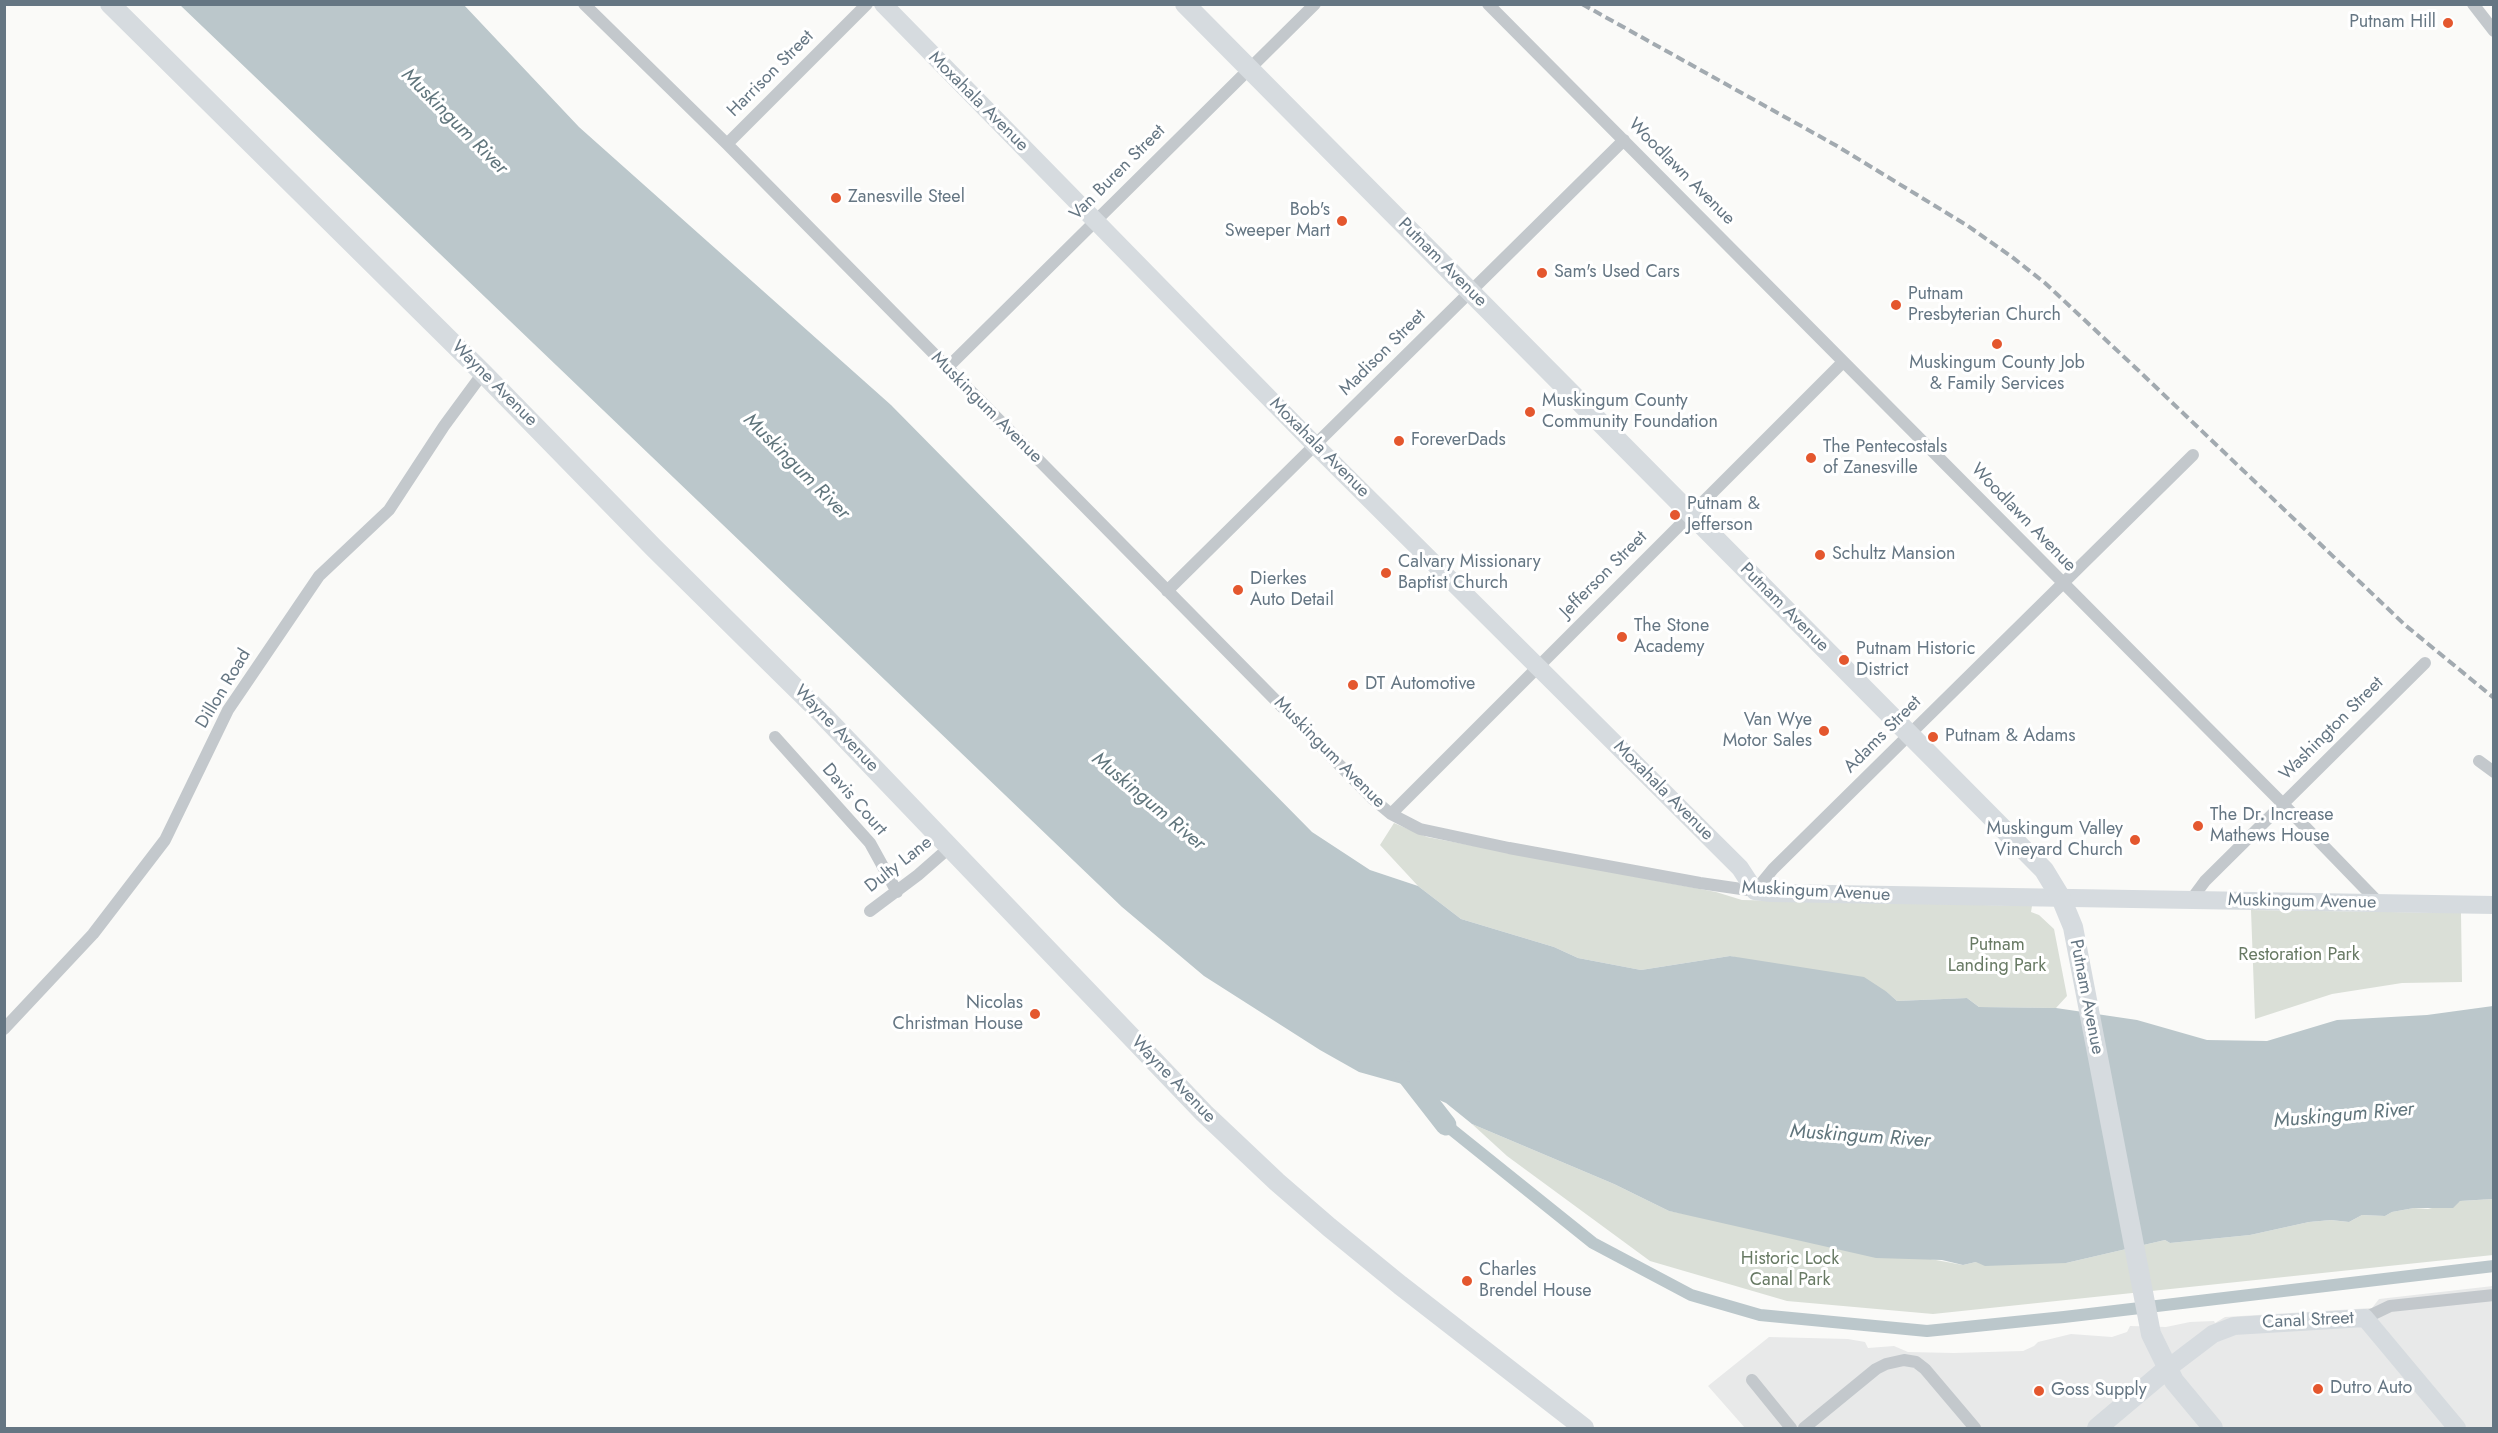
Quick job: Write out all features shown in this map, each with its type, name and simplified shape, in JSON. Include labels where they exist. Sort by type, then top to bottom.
[{"type":"main road","name":"Wayne Avenue","points":[[111,4],[823,715],[1184,1093],[1277,1182],[1400,1285],[1584,1428]]},
{"type":"main road","name":"Putnam Avenue","points":[[1185,4],[2044,870],[2061,898],[2073,927],[2151,1334],[2174,1381],[2213,1428]]},
{"type":"main road","points":[[2097,1428],[2167,1369]]},
{"type":"street","name":"Muskingum Avenue","points":[[584,4],[727,144],[1359,786],[1391,814],[1420,829],[1520,850],[1755,891],[2493,905]]},
{"type":"street","name":"Harrison Street","points":[[727,144],[867,4]]},
{"type":"street","name":"Moxahala Avenue","points":[[883,4],[1316,445],[1740,868],[1755,891]]},
{"type":"street","name":"Van Buren Street","points":[[947,368],[1315,4]]},
{"type":"street","name":"Woodlawn Avenue","points":[[1488,4],[2379,903]]},
{"type":"street","points":[[2473,4],[2493,31]]},
{"type":"street","name":"Madison Street","points":[[1167,591],[1624,140]]},
{"type":"street","name":"Jefferson Street","points":[[1391,814],[1843,362]]},
{"type":"street","name":"Dillon Road","points":[[4,1029],[93,934],[123,892],[160,847],[228,710],[312,585],[389,510],[444,426],[483,373]]},
{"type":"street","name":"Adams Street","points":[[1755,891],[1773,868],[2193,455]]},
{"type":"street","name":"Washington Street","points":[[2191,900],[2205,881],[2425,663]]},
{"type":"street","name":"Davis Court","points":[[775,737],[870,843],[897,892]]},
{"type":"street","points":[[2479,761],[2493,772]]},
{"type":"street","name":"Dulty Lane","points":[[870,910],[897,892],[950,847]]},
{"type":"street","name":"Canal Street","points":[[2167,1369],[2213,1334],[2234,1326],[2365,1318],[2390,1306],[2493,1295]]},
{"type":"street","points":[[2365,1318],[2457,1428]]},
{"type":"street","points":[[1804,1428],[1876,1369],[1886,1364],[1905,1360],[1916,1362],[1925,1369],[1975,1428]]},
{"type":"street","points":[[1752,1380],[1791,1428]]},
{"type":"shaded area","points":[[2493,1286],[2493,1428],[1745,1428],[1708,1386],[1769,1337],[1848,1339],[1865,1342],[1868,1348],[1894,1346],[1908,1352],[2023,1351],[2038,1342],[2071,1334],[2112,1337],[2127,1332],[2130,1326],[2166,1327],[2190,1322],[2214,1321],[2215,1323],[2225,1317],[2372,1308],[2379,1299]]},
{"type":"green space","name":"Putnam Landing Park","points":[[1394,823],[1427,837],[1716,892],[1742,900],[2032,906],[2031,912],[2039,915],[2054,929],[2067,996],[2056,1008],[1979,1007],[1967,998],[1897,1001],[1887,992],[1730,956],[1641,970],[1578,958],[1554,947],[1461,919],[1418,886],[1380,845]]},
{"type":"green space","name":"Restoration Park","points":[[2251,910],[2461,913],[2462,982],[2402,983],[2332,994],[2255,1019]]},
{"type":"green space","name":"Historic Lock Canal Park","points":[[1472,1124],[1614,1184],[1669,1211],[1963,1265],[1976,1262],[2066,1263],[2165,1240],[2170,1243],[2250,1235],[2309,1222],[2331,1220],[2349,1222],[2362,1215],[2385,1216],[2392,1212],[2414,1208],[2428,1209],[2460,1201],[2493,1199],[2493,1255],[1933,1314],[1787,1301],[1650,1261],[1507,1156]]},
{"type":"water","points":[[180,5],[464,5],[579,127],[891,405],[1312,832],[1370,870],[1418,886],[1461,919],[1554,947],[1578,958],[1641,970],[1730,956],[1864,977],[1897,1001],[1967,998],[1979,1007],[2056,1008],[2137,1020],[2207,1040],[2267,1041],[2337,1020],[2427,1015],[2493,1006],[2493,1199],[2460,1201],[2453,1208],[2414,1208],[2392,1212],[2385,1216],[2362,1215],[2349,1222],[2331,1220],[2309,1222],[2250,1235],[2170,1243],[2165,1240],[2066,1263],[1985,1266],[1976,1262],[1963,1265],[1942,1260],[1876,1258],[1669,1211],[1614,1184],[1472,1124],[1446,1103],[1402,1084],[1359,1072],[1320,1050],[1204,976],[1122,907]]},
{"type":"waterway","name":"Muskingum River","points":[[1404,1071],[1446,1125]]},
{"type":"waterway","name":"Muskingum River","points":[[1446,1125],[1593,1243],[1691,1295],[1760,1315],[1927,1331],[2494,1266]]},
{"type":"railway","points":[[1582,4],[1837,146],[1968,226],[2012,257],[2045,283],[2139,371],[2405,625],[2494,698]]},
{"type":"place","name":"Putnam Hill","points":[[2448,23]]},
{"type":"place","name":"Zanesville Steel","points":[[836,198]]},
{"type":"place","name":"Bob's Sweeper Mart","points":[[1342,221]]},
{"type":"place","name":"Sam's Used Cars","points":[[1542,273]]},
{"type":"place","name":"Putnam Presbyterian Church","points":[[1896,305]]},
{"type":"place","name":"Muskingum County Job & Family Services","points":[[1997,344]]},
{"type":"place","name":"Muskingum County Community Foundation","points":[[1530,412]]},
{"type":"place","name":"ForeverDads","points":[[1399,441]]},
{"type":"place","name":"The Pentecostals of Zanesville","points":[[1811,458]]},
{"type":"place","name":"Putnam & Jefferson","points":[[1675,515]]},
{"type":"place","name":"Schultz Mansion","points":[[1820,555]]},
{"type":"place","name":"Calvary Missionary Baptist Church","points":[[1386,573]]},
{"type":"place","name":"Dierkes Auto Detail","points":[[1238,590]]},
{"type":"place","name":"The Stone Academy","points":[[1622,637]]},
{"type":"place","name":"Putnam Historic District","points":[[1844,660]]},
{"type":"place","name":"DT Automotive","points":[[1353,685]]},
{"type":"place","name":"Van Wye Motor Sales","points":[[1824,731]]},
{"type":"place","name":"Putnam & Adams","points":[[1933,737]]},
{"type":"place","name":"The Dr. Increase Mathews House","points":[[2198,826]]},
{"type":"place","name":"Muskingum Valley Vineyard Church","points":[[2135,840]]},
{"type":"place","name":"Nicolas Christman House","points":[[1035,1014]]},
{"type":"place","name":"Charles Brendel House","points":[[1467,1281]]},
{"type":"place","name":"Dutro Auto","points":[[2318,1389]]},
{"type":"place","name":"Goss Supply","points":[[2039,1391]]}]
